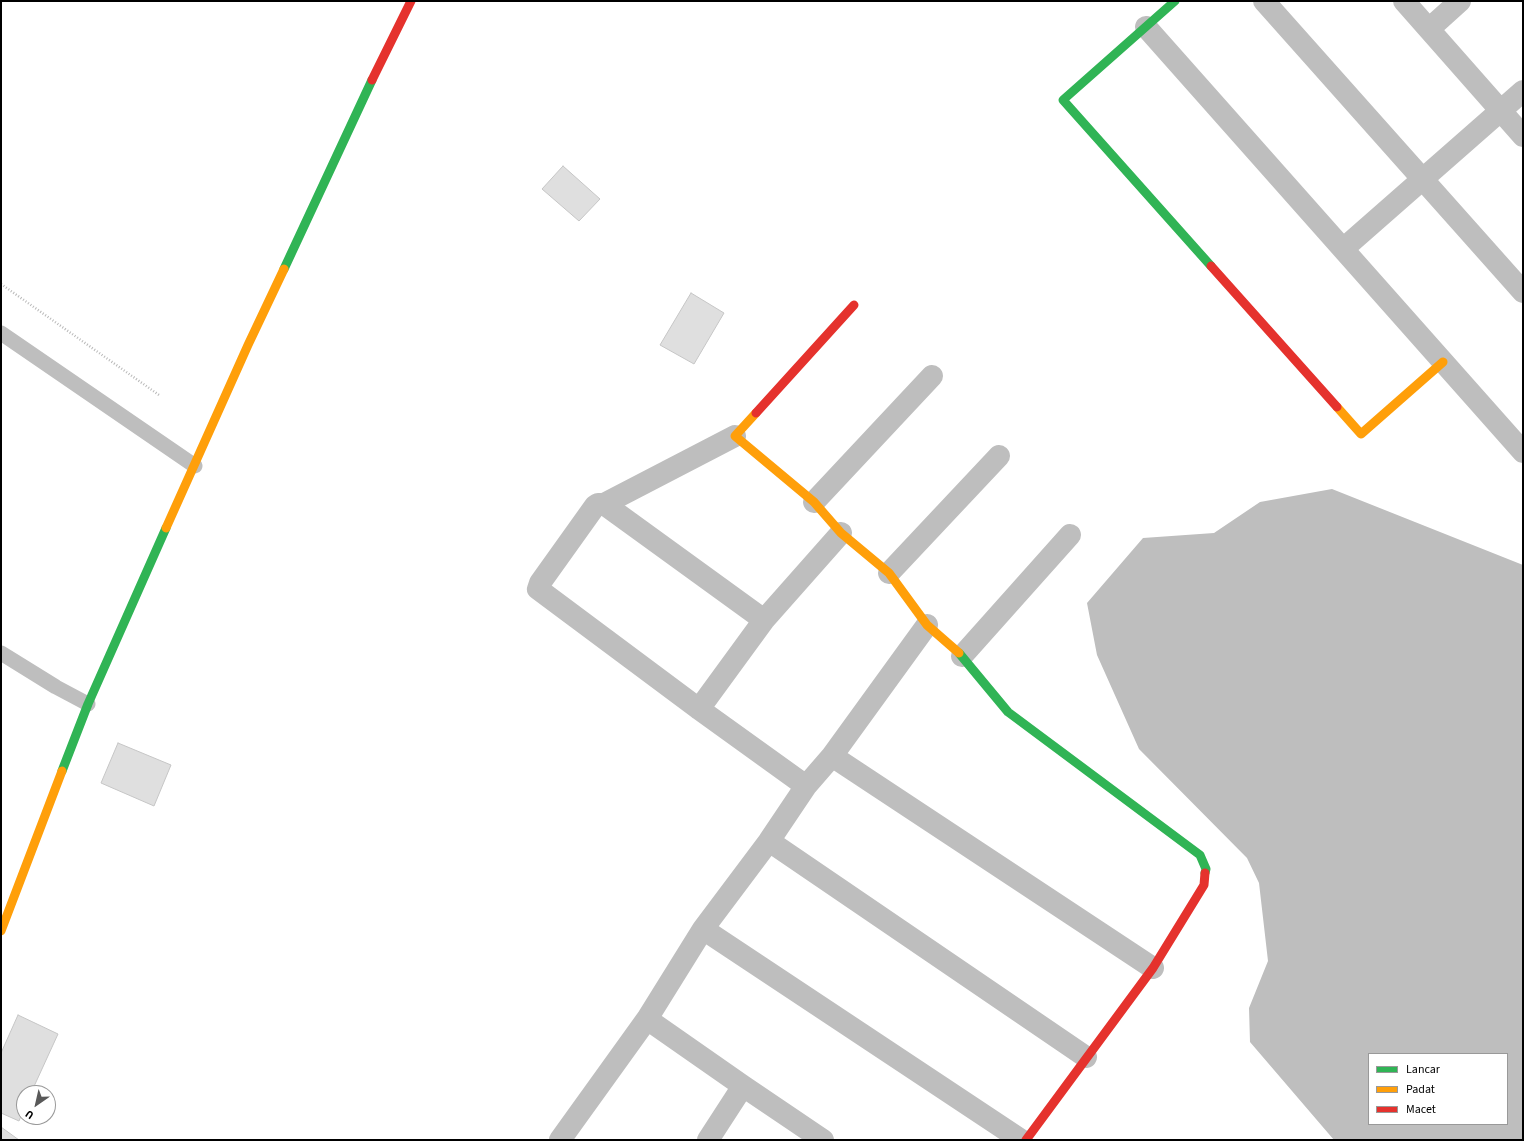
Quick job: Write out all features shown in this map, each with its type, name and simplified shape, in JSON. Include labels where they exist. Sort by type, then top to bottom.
[{"type":"street","points":[[1,931],[88,704],[248,345],[391,40],[411,1]]},
{"type":"street","points":[[1175,1],[1063,100],[1361,434],[1443,362]]},
{"type":"street","points":[[1264,1],[1523,292]]},
{"type":"street","points":[[1404,1],[1523,136]]},
{"type":"street","points":[[1429,29],[1460,1]]},
{"type":"street","points":[[1146,27],[1523,452]]},
{"type":"street","points":[[1343,249],[1523,91]]},
{"type":"street","points":[[806,786],[699,709],[538,589],[540,583],[595,506],[598,504],[604,504],[735,436],[854,305]]},
{"type":"street","points":[[814,502],[932,376]]},
{"type":"street","points":[[735,436],[814,502],[841,533],[889,573],[926,625],[962,656],[985,686],[1008,712],[1200,855],[1206,869],[1204,885],[1153,968],[1026,1140]]},
{"type":"street","points":[[889,573],[999,456]]},
{"type":"street","points":[[604,504],[764,620]]},
{"type":"street","points":[[699,709],[764,620],[841,533]]},
{"type":"street","points":[[962,656],[1070,535]]},
{"type":"street","points":[[560,1140],[648,1019],[704,929],[769,841],[806,786],[832,756],[926,625]]},
{"type":"street","points":[[832,756],[1153,968]]},
{"type":"street","points":[[769,841],[1086,1057]]},
{"type":"street","points":[[704,929],[1021,1140]]},
{"type":"street","points":[[648,1019],[823,1140]]},
{"type":"street","points":[[708,1140],[743,1086]]},
{"type":"lane","points":[[1,333],[195,466]]},
{"type":"lane","points":[[1,653],[56,687],[88,704]]},
{"type":"path","points":[[1,284],[159,395]]},
{"type":"shaded area","points":[[1332,489],[1523,565],[1523,1140],[1334,1140],[1250,1042],[1249,1008],[1268,961],[1259,883],[1247,858],[1139,749],[1097,655],[1087,603],[1143,538],[1214,533],[1260,502]]},
{"type":"building","points":[[563,166],[600,199],[579,221],[542,189]]},
{"type":"building","points":[[691,293],[724,313],[694,364],[660,345]]},
{"type":"building","points":[[118,743],[171,765],[154,806],[101,783]]},
{"type":"building","points":[[18,1015],[58,1034],[35,1085],[16,1085],[16,1120],[1,1113],[1,1053]]},
{"type":"building","points":[[1,1127],[19,1140],[1,1140]]},
{"type":"traffic: fast","points":[[1175,1],[1063,100],[1211,266]]},
{"type":"traffic: fast","points":[[284,269],[372,80]]},
{"type":"traffic: fast","points":[[62,771],[88,704],[166,528]]},
{"type":"traffic: fast","points":[[959,653],[1008,712],[1200,855],[1206,869],[1205,873]]},
{"type":"traffic: slow","points":[[166,528],[248,345],[284,269]]},
{"type":"traffic: slow","points":[[1337,407],[1361,434],[1443,362]]},
{"type":"traffic: slow","points":[[756,413],[735,436],[814,502],[841,533],[889,573],[927,625],[959,653]]},
{"type":"traffic: slow","points":[[1,931],[62,771]]},
{"type":"traffic: jam","points":[[372,80],[411,1]]},
{"type":"traffic: jam","points":[[1211,266],[1337,407]]},
{"type":"traffic: jam","points":[[756,413],[854,305]]},
{"type":"traffic: jam","points":[[1026,1140],[1153,968],[1204,885],[1205,873]]}]
